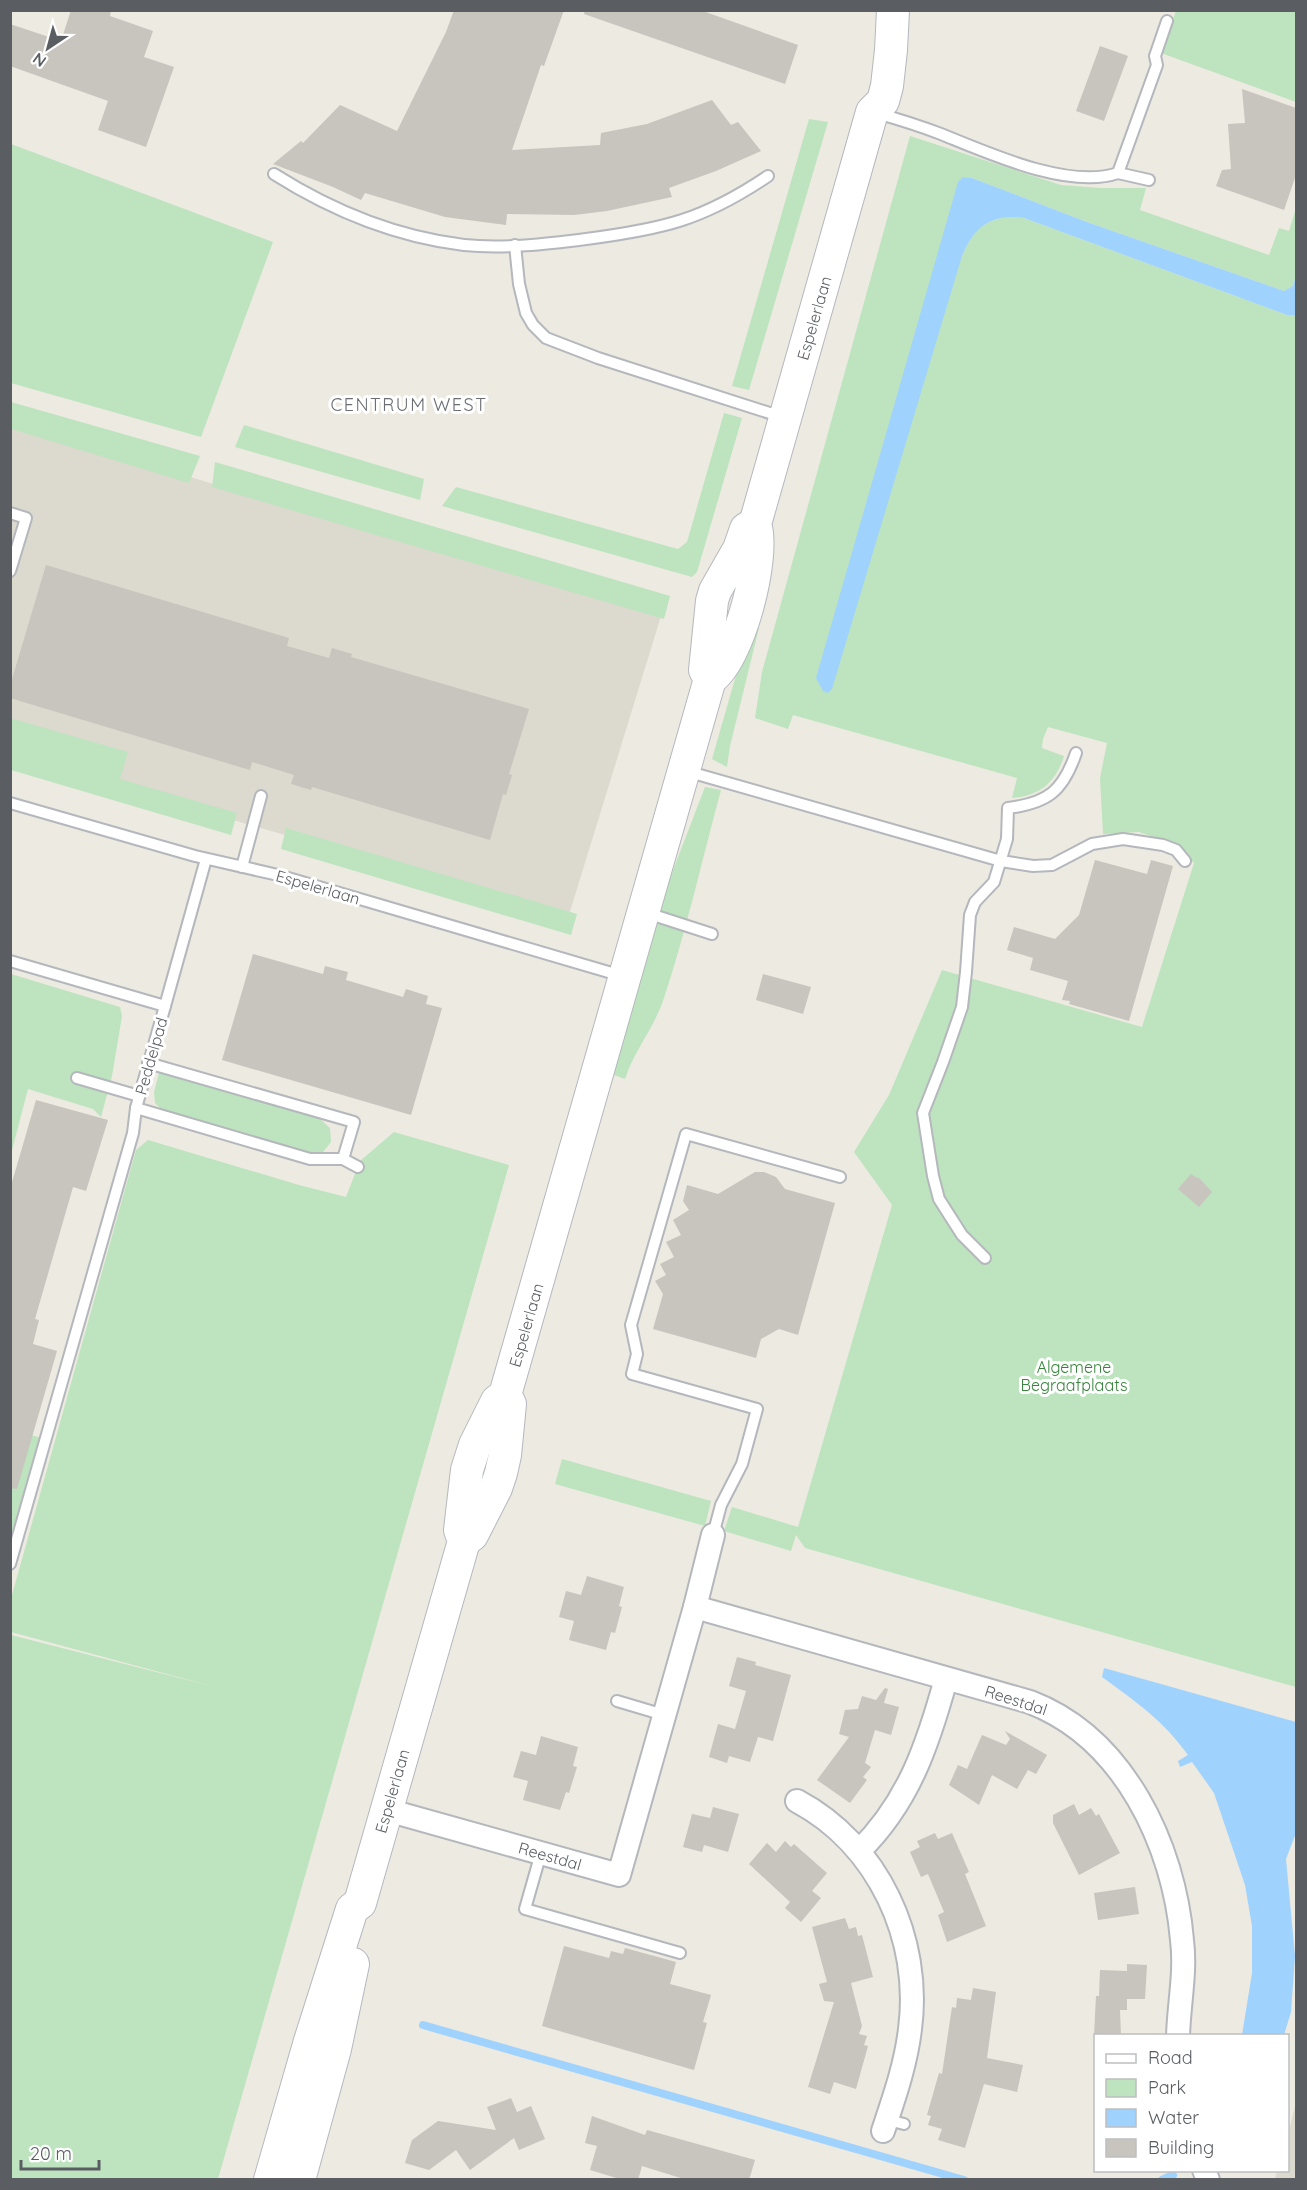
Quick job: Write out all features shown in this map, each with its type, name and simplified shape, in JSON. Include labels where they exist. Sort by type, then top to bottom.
[{"type":"main road","name":"Espelerlaan","points":[[872,112],[867,98],[875,10]]},
{"type":"main road","name":"Espelerlaan","points":[[270,2180],[310,2041],[352,1909],[360,1903],[464,1541],[460,1530],[466,1470],[496,1401],[505,1395],[710,679],[719,674],[745,619],[752,592],[759,534],[755,524],[872,112],[883,101],[891,50],[893,10]]},
{"type":"main road","name":"Espelerlaan","points":[[298,2180],[335,2049],[365,1912],[360,1903]]},
{"type":"street","name":"Reestdal","points":[[387,1810],[619,1875],[713,1535]]},
{"type":"street","name":"Reestdal","points":[[695,1606],[1024,1700],[1052,1712],[1092,1740],[1128,1784],[1142,1807],[1155,1832],[1169,1869],[1178,1905],[1184,1961],[1178,2034]]},
{"type":"street","points":[[859,1851],[885,1822],[912,1778],[926,1747],[946,1679]]},
{"type":"street","points":[[797,1801],[830,1824],[859,1851],[873,1869],[891,1904],[905,1940],[911,1978],[912,2012],[894,2126]]},
{"type":"lane","points":[[1118,173],[1157,65],[1155,57],[1167,21]]},
{"type":"lane","points":[[872,112],[1041,171],[1071,176],[1110,176],[1118,173],[1149,180]]},
{"type":"lane","points":[[274,174],[320,200],[393,229],[429,240],[466,245],[515,245],[621,235],[659,228],[712,210],[768,176]]},
{"type":"lane","points":[[515,245],[519,284],[524,305],[533,325],[546,338],[598,358],[785,418]]},
{"type":"lane","points":[[10,513],[26,518],[10,571]]},
{"type":"lane","points":[[985,1258],[962,1235],[939,1199],[923,1113],[944,1062],[962,1007],[971,912],[975,902],[992,886],[1001,861],[1007,839],[1008,808],[1038,802],[1053,794],[1063,782],[1076,753]]},
{"type":"lane","points":[[684,771],[1001,861],[1033,866],[1052,865],[1092,844],[1124,839],[1163,845],[1176,850],[1185,861]]},
{"type":"lane","points":[[242,867],[261,796]]},
{"type":"lane","name":"Espelerlaan","points":[[10,803],[206,859],[289,878],[625,977]]},
{"type":"lane","points":[[165,1006],[206,859]]},
{"type":"lane","points":[[644,912],[712,934]]},
{"type":"lane","name":"Peddelpad","points":[[10,962],[165,1006],[136,1108],[310,1159],[343,1160],[358,1167]]},
{"type":"lane","points":[[148,1063],[354,1122],[343,1160]]},
{"type":"lane","points":[[77,1078],[139,1096]]},
{"type":"lane","points":[[10,1564],[133,1133],[136,1108]]},
{"type":"lane","points":[[713,1535],[721,1505],[742,1464],[757,1409],[632,1374],[637,1354],[631,1325],[686,1134],[840,1178]]},
{"type":"lane","points":[[616,1701],[664,1715]]},
{"type":"lane","points":[[541,1853],[525,1909],[680,1953]]},
{"type":"shaded area","points":[[10,424],[661,616],[568,918],[11,755]]},
{"type":"shaded area","points":[[1296,2102],[1296,2179],[1275,2179],[1277,2172],[1289,2172],[1289,2131]]},
{"type":"green space","points":[[1176,11],[1296,11],[1296,102],[1161,53]]},
{"type":"green space","points":[[809,119],[828,122],[749,390],[732,386]]},
{"type":"green space","name":"Algemene Begraafplaats","points":[[910,136],[1061,185],[1146,188],[1140,210],[1269,255],[1279,228],[1289,231],[1296,208],[1296,275],[1293,286],[1284,291],[1087,222],[972,178],[963,177],[962,256],[973,237],[986,224],[1002,218],[1024,218],[1287,315],[1296,315],[1296,1687],[805,1548],[796,1535],[791,1551],[724,1531],[732,1507],[798,1527],[892,1205],[854,1152],[889,1095],[942,970],[1142,1027],[1194,863],[1178,846],[1139,832],[1103,834],[1100,778],[1107,743],[1048,727],[1042,748],[1064,756],[1061,765],[1046,786],[1039,791],[1012,798],[1017,778],[793,715],[788,729],[755,718],[762,672]]},
{"type":"green space","points":[[11,144],[273,242],[201,437],[11,383]]},
{"type":"green space","points":[[10,402],[200,456],[189,483],[11,429]]},
{"type":"green space","points":[[724,413],[742,418],[697,572],[692,577],[442,506],[456,487],[678,549],[687,542]]},
{"type":"green space","points":[[244,425],[424,479],[420,500],[235,447]]},
{"type":"green space","points":[[215,462],[670,596],[664,619],[212,487]]},
{"type":"green space","points":[[751,623],[759,628],[727,767],[712,759]]},
{"type":"green space","points":[[10,718],[128,752],[120,779],[237,813],[231,835],[11,770]]},
{"type":"green space","points":[[705,787],[721,790],[686,922],[663,1001],[625,1079],[611,1074],[660,904]]},
{"type":"green space","points":[[286,828],[577,914],[571,935],[281,849]]},
{"type":"green space","points":[[11,974],[120,1007],[122,1016],[112,1076],[101,1117],[93,1109],[28,1089],[11,1154]]},
{"type":"green space","points":[[159,1073],[320,1119],[330,1128],[331,1142],[323,1152],[310,1153],[163,1111],[155,1103],[154,1092]]},
{"type":"green space","points":[[394,1132],[509,1165],[218,2179],[11,2179],[11,1635],[215,1687],[11,1632],[10,1602],[136,1150],[148,1140],[346,1197],[360,1161]]},
{"type":"green space","points":[[11,1430],[42,1438],[11,1545]]},
{"type":"green space","points":[[562,1459],[711,1501],[705,1526],[555,1484]]},
{"type":"water","points":[[963,177],[972,178],[1087,222],[1284,291],[1293,286],[1296,275],[1296,315],[1287,315],[1024,218],[1002,218],[985,224],[973,237],[962,256],[832,689],[828,693],[823,691],[816,678],[958,182]]},
{"type":"water","points":[[1104,1668],[1296,1722],[1296,1833],[1286,1859],[1295,1956],[1291,2012],[1284,2034],[1242,2034],[1252,1973],[1252,1926],[1245,1885],[1214,1793],[1192,1762],[1180,1767],[1178,1761],[1188,1755],[1169,1732],[1148,1712],[1102,1677]]},
{"type":"building","points":[[71,10],[111,10],[110,16],[153,31],[144,57],[174,67],[146,147],[98,130],[108,101],[10,66],[10,24],[61,41]]},
{"type":"building","points":[[454,10],[564,10],[544,66],[541,65],[512,150],[600,145],[601,133],[647,124],[712,100],[731,125],[738,122],[761,151],[669,188],[672,197],[607,211],[574,215],[507,214],[506,225],[445,217],[365,193],[361,200],[273,164],[301,141],[303,143],[340,105],[397,131],[446,32]]},
{"type":"building","points":[[585,10],[700,10],[798,45],[785,84],[584,14]]},
{"type":"building","points":[[1100,46],[1128,56],[1104,121],[1076,111]]},
{"type":"building","points":[[1242,89],[1296,108],[1296,175],[1284,210],[1216,186],[1222,170],[1231,169],[1228,124],[1245,123]]},
{"type":"building","points":[[46,565],[289,638],[287,646],[329,658],[332,648],[352,654],[351,657],[529,709],[509,774],[512,775],[506,795],[503,794],[490,840],[312,787],[311,790],[291,784],[294,775],[252,762],[250,770],[10,698],[10,686]]},
{"type":"building","points":[[1095,860],[1147,874],[1151,860],[1173,866],[1129,1021],[1062,1000],[1068,981],[1030,970],[1033,958],[1007,950],[1014,927],[1055,939],[1079,915]]},
{"type":"building","points":[[253,954],[323,974],[325,966],[348,972],[346,980],[403,997],[406,989],[428,996],[426,1004],[442,1008],[411,1115],[222,1060]]},
{"type":"building","points":[[763,974],[811,987],[803,1014],[756,1000]]},
{"type":"building","points":[[36,1100],[108,1120],[86,1191],[73,1187],[35,1319],[39,1320],[33,1344],[57,1351],[17,1489],[10,1488],[10,1189]]},
{"type":"building","points":[[755,1172],[764,1172],[776,1177],[785,1189],[835,1203],[798,1335],[779,1329],[761,1339],[756,1358],[653,1329],[663,1294],[655,1281],[666,1275],[660,1264],[674,1257],[666,1242],[681,1235],[673,1220],[689,1210],[683,1201],[687,1185],[718,1194]]},
{"type":"building","points":[[1191,1174],[1198,1177],[1212,1192],[1199,1207],[1178,1189]]},
{"type":"building","points":[[587,1576],[624,1587],[619,1606],[622,1607],[615,1633],[611,1632],[606,1650],[569,1640],[574,1621],[559,1617],[566,1591],[581,1595]]},
{"type":"building","points":[[737,1657],[756,1662],[755,1665],[791,1675],[773,1741],[758,1737],[750,1762],[729,1756],[727,1763],[709,1757],[718,1724],[735,1729],[746,1691],[729,1686]]},
{"type":"building","points":[[885,1688],[888,1689],[884,1703],[899,1707],[891,1735],[875,1730],[865,1763],[871,1767],[863,1777],[867,1780],[850,1803],[817,1780],[849,1737],[839,1734],[845,1710],[858,1709],[862,1696],[876,1700]]},
{"type":"building","points":[[1005,1731],[1047,1755],[1036,1774],[1028,1770],[1017,1789],[992,1775],[979,1805],[949,1785],[958,1765],[967,1769],[982,1735],[1006,1745],[1010,1739]]},
{"type":"building","points":[[541,1736],[578,1747],[573,1766],[577,1767],[569,1793],[566,1792],[560,1810],[523,1800],[528,1781],[513,1777],[521,1751],[536,1755]]},
{"type":"building","points":[[1074,1804],[1079,1815],[1091,1808],[1096,1816],[1099,1814],[1120,1853],[1079,1875],[1053,1823],[1053,1815]]},
{"type":"building","points":[[713,1807],[739,1814],[728,1852],[704,1845],[702,1852],[683,1847],[692,1814],[710,1818]]},
{"type":"building","points":[[935,1833],[938,1839],[952,1833],[969,1872],[965,1874],[986,1926],[947,1942],[938,1915],[944,1912],[928,1874],[921,1877],[910,1852],[920,1847],[917,1841]]},
{"type":"building","points":[[785,1841],[791,1847],[794,1844],[827,1873],[812,1891],[821,1898],[801,1922],[785,1908],[790,1902],[749,1864],[767,1843],[776,1852]]},
{"type":"building","points":[[1135,1887],[1139,1914],[1098,1920],[1094,1893]]},
{"type":"building","points":[[845,1918],[849,1929],[856,1927],[858,1936],[862,1935],[873,1977],[851,1983],[862,2026],[859,2034],[867,2036],[864,2045],[868,2046],[856,2089],[834,2082],[830,2094],[808,2087],[834,2002],[824,2001],[819,1984],[827,1982],[812,1927]]},
{"type":"building","points":[[564,1946],[609,1958],[611,1951],[623,1954],[625,1948],[676,1962],[670,1984],[711,1995],[703,2022],[707,2023],[694,2070],[542,2026]]},
{"type":"building","points":[[1127,1964],[1147,1965],[1145,1999],[1127,1999],[1127,2010],[1120,2010],[1121,2034],[1094,2034],[1100,1970],[1127,1971]]},
{"type":"building","points":[[973,1988],[996,1992],[987,2058],[1023,2065],[1017,2092],[984,2084],[965,2148],[938,2140],[942,2129],[928,2125],[931,2116],[927,2115],[939,2073],[942,2074],[952,2007],[956,2008],[957,1998],[971,2000]]},
{"type":"building","points":[[511,2098],[517,2112],[531,2106],[545,2139],[519,2150],[514,2138],[470,2170],[456,2150],[429,2170],[405,2163],[412,2140],[438,2121],[496,2130],[487,2107]]},
{"type":"building","points":[[592,2116],[645,2135],[647,2130],[755,2160],[749,2180],[687,2180],[642,2166],[638,2180],[623,2180],[590,2170],[597,2146],[585,2143]]},
{"type":"waterway","points":[[423,2025],[964,2180]]},
{"type":"waterway","points":[[1162,2180],[1173,2175]]},
{"type":"district","name":"CENTRUM WEST","points":[[409,405]]}]
